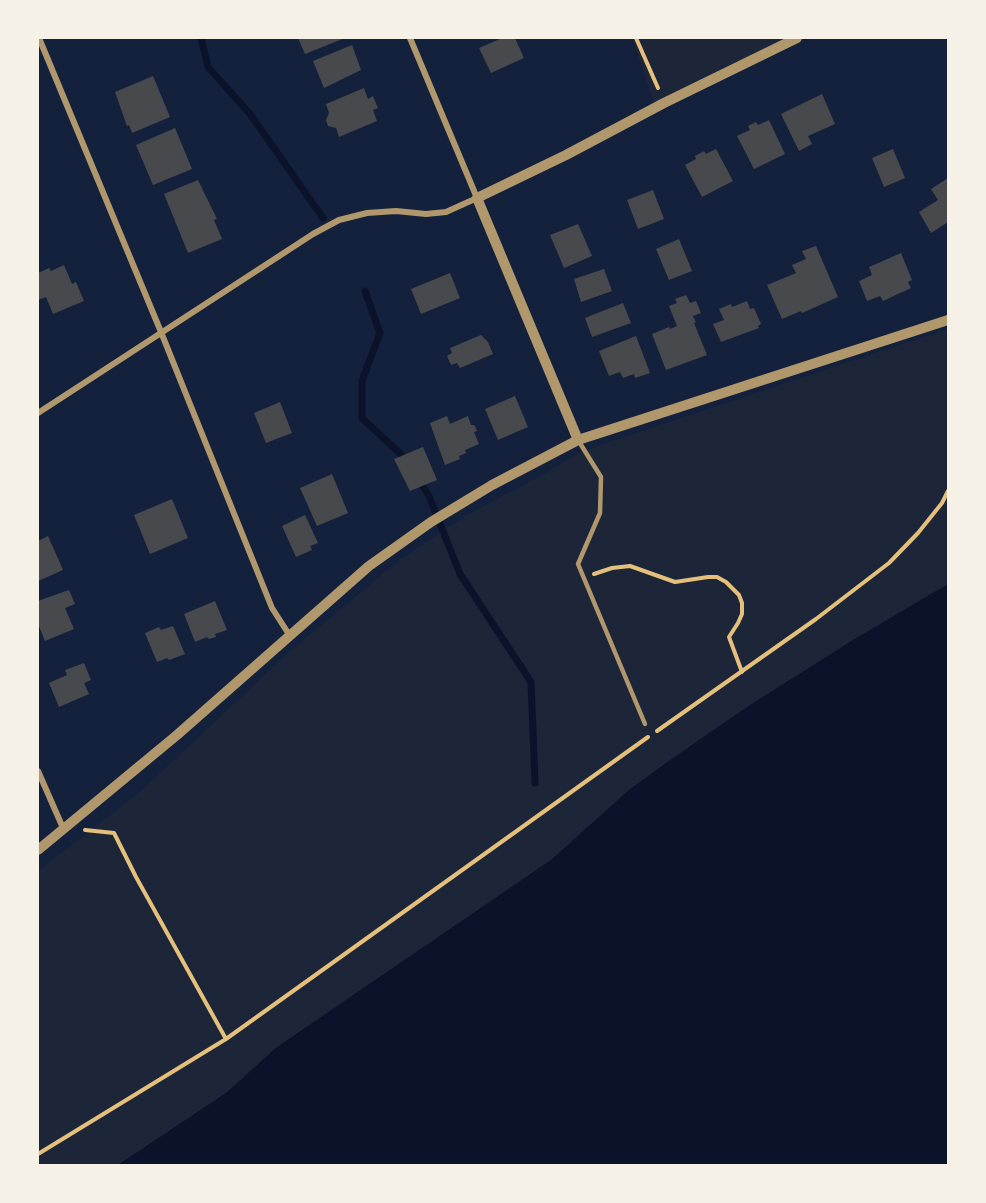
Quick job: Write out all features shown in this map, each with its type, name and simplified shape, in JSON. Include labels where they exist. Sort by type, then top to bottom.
[{"type":"street","points":[[39,38],[272,608],[290,636]]},
{"type":"street","points":[[410,38],[578,440]]},
{"type":"street","points":[[38,413],[313,234],[339,220],[367,213],[446,212],[566,155],[664,103],[797,38]]},
{"type":"street","points":[[38,850],[186,727],[369,566],[464,501],[578,440],[948,320]]},
{"type":"street","points":[[38,771],[63,828]]},
{"type":"lane","points":[[578,440],[601,477],[600,513],[578,564],[645,724]]},
{"type":"path","points":[[636,38],[664,103]]},
{"type":"path","points":[[38,1154],[226,1039],[742,672],[889,563],[918,533],[942,503],[948,491]]},
{"type":"path","points":[[583,578],[612,568],[630,566],[675,582],[708,577],[726,582],[739,595],[742,603],[742,614],[729,637],[742,672]]},
{"type":"path","points":[[63,828],[114,833],[136,878],[226,1039]]},
{"type":"shaded area","points":[[632,38],[797,38],[656,108]]},
{"type":"shaded area","points":[[948,329],[948,584],[853,640],[747,707],[666,763],[629,790],[551,860],[278,1047],[226,1093],[118,1165],[38,1166],[38,871],[140,792],[290,651],[401,559],[469,514],[580,452]]},
{"type":"shaded area","points":[[948,584],[948,1165],[118,1165],[226,1093],[277,1047],[551,860],[629,790],[666,763],[747,707],[853,640]]},
{"type":"building","points":[[298,38],[345,38],[305,54]]},
{"type":"building","points":[[502,38],[515,38],[524,58],[491,73],[479,48]]},
{"type":"building","points":[[352,45],[361,70],[324,88],[313,61]]},
{"type":"building","points":[[153,76],[170,117],[132,133],[129,125],[127,126],[115,92]]},
{"type":"building","points":[[364,88],[368,99],[373,96],[378,108],[373,110],[377,121],[339,137],[336,128],[328,126],[326,120],[329,113],[326,104]]},
{"type":"building","points":[[822,94],[835,124],[808,136],[812,144],[799,151],[781,114]]},
{"type":"building","points":[[769,120],[785,154],[754,169],[737,136],[750,130],[748,126],[756,122],[758,125]]},
{"type":"building","points":[[175,128],[192,169],[153,185],[136,145]]},
{"type":"building","points":[[716,149],[733,181],[702,197],[685,165],[704,151],[706,154]]},
{"type":"building","points":[[893,149],[905,178],[884,187],[872,158]]},
{"type":"building","points":[[948,178],[948,222],[931,233],[919,212],[938,200],[931,189]]},
{"type":"building","points":[[198,180],[217,219],[214,220],[222,239],[188,253],[164,194]]},
{"type":"building","points":[[653,190],[664,219],[638,229],[627,200]]},
{"type":"building","points":[[578,224],[592,256],[564,268],[550,235]]},
{"type":"building","points":[[679,239],[692,271],[669,280],[656,249]]},
{"type":"building","points":[[816,246],[838,297],[782,319],[767,285],[796,273],[792,265],[806,259],[802,251]]},
{"type":"building","points":[[901,253],[912,280],[908,282],[911,288],[883,301],[880,296],[867,301],[859,281],[872,275],[869,267]]},
{"type":"building","points":[[64,265],[72,284],[76,282],[84,301],[53,314],[46,297],[38,300],[38,273],[49,268],[51,271]]},
{"type":"building","points":[[604,269],[612,291],[581,302],[574,279]]},
{"type":"building","points":[[450,273],[460,298],[421,314],[411,289]]},
{"type":"building","points":[[686,295],[690,303],[696,301],[701,313],[693,316],[696,322],[694,323],[707,355],[666,370],[652,334],[677,326],[669,306],[677,303],[675,299]]},
{"type":"building","points":[[747,301],[750,309],[754,308],[761,324],[759,328],[721,342],[713,324],[724,320],[719,309]]},
{"type":"building","points":[[623,303],[631,323],[592,337],[585,318]]},
{"type":"building","points":[[481,335],[488,342],[493,354],[460,368],[457,363],[451,365],[447,356],[452,353],[450,348]]},
{"type":"building","points":[[636,336],[650,373],[635,378],[634,374],[623,378],[620,372],[609,376],[599,351]]},
{"type":"building","points":[[515,396],[528,427],[498,440],[485,409]]},
{"type":"building","points":[[280,402],[292,433],[266,443],[254,413]]},
{"type":"building","points":[[447,416],[450,424],[468,416],[471,425],[476,428],[477,431],[474,432],[479,444],[465,450],[466,453],[459,456],[460,459],[445,465],[430,423]]},
{"type":"building","points":[[423,447],[437,480],[410,491],[394,459]]},
{"type":"building","points":[[332,474],[348,513],[317,526],[300,488]]},
{"type":"building","points":[[172,499],[188,538],[150,554],[134,515]]},
{"type":"building","points":[[305,515],[318,543],[310,546],[312,550],[296,557],[282,526]]},
{"type":"building","points":[[48,536],[63,570],[38,581],[38,541]]},
{"type":"building","points":[[69,590],[75,604],[65,608],[74,629],[45,641],[38,624],[38,601]]},
{"type":"building","points":[[215,601],[227,630],[215,634],[216,637],[209,639],[207,637],[195,642],[184,614]]},
{"type":"building","points":[[173,626],[185,654],[157,662],[145,633],[159,627],[161,630]]},
{"type":"building","points":[[84,663],[91,680],[84,683],[89,694],[59,707],[49,683],[67,675],[65,670]]},
{"type":"waterway","points":[[201,38],[208,67],[250,114],[323,218]]},
{"type":"waterway","points":[[365,291],[380,333],[362,381],[362,418],[407,460]]},
{"type":"waterway","points":[[419,480],[429,496],[460,574],[531,682],[535,783]]}]
